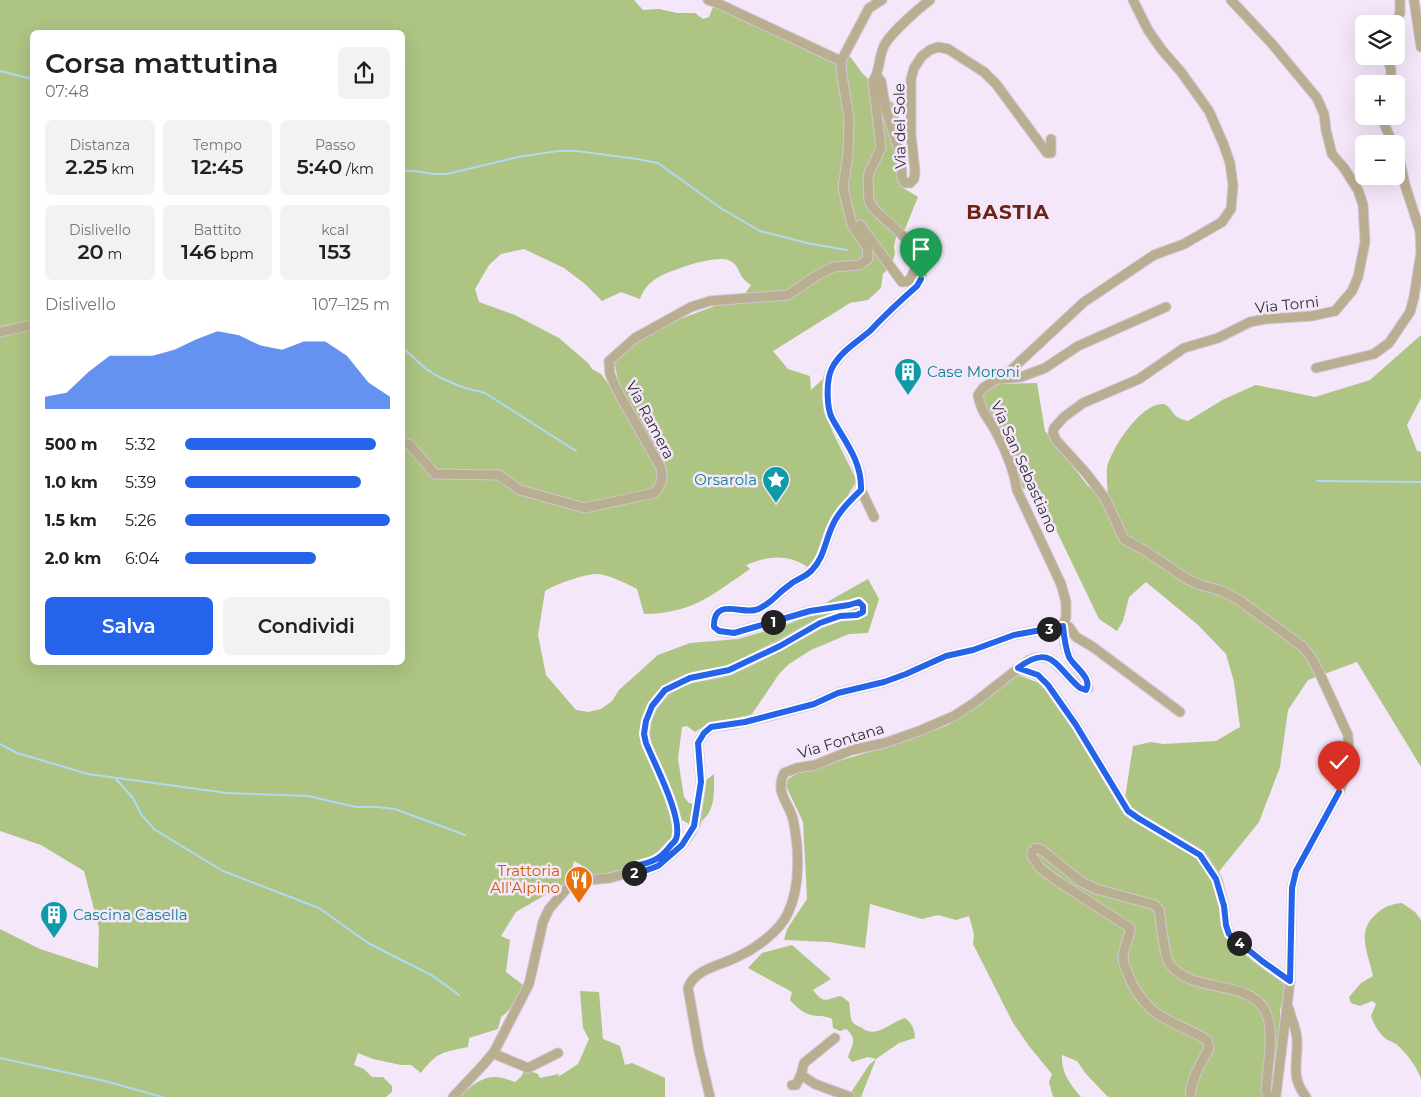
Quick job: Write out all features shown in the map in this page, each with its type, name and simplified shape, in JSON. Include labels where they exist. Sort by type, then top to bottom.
[{"type":"street","points":[[708,0],[841,61]]},
{"type":"street","points":[[882,0],[869,8],[841,61],[849,118],[848,154],[844,188],[850,213],[902,282],[909,281],[920,259]]},
{"type":"street","points":[[874,517],[861,490],[859,468],[852,450],[831,417],[827,384],[832,367],[851,346],[917,286],[921,279],[922,270],[917,251],[873,208],[869,201],[868,180],[869,173],[881,148],[873,82],[877,76],[885,44],[917,10],[930,0]]},
{"type":"street","name":"Via San Sebastiano","points":[[1028,661],[1037,657],[1048,658],[1054,661],[1080,688],[1086,690],[1088,684],[1086,678],[1070,659],[1065,645],[1063,626],[1066,617],[1066,602],[1061,584],[1017,490],[1014,473],[997,433],[980,408],[978,395],[983,388],[1011,370],[1084,302],[1154,254],[1184,244],[1222,222],[1230,209],[1233,185],[1230,163],[1209,112],[1148,30],[1133,0]]},
{"type":"street","name":"Via Torni","points":[[1231,0],[1273,45],[1317,98],[1324,114],[1332,154],[1344,168],[1358,190],[1363,205],[1365,242],[1358,277],[1352,291],[1335,311],[1312,316],[1265,318],[1250,322],[1218,338],[1184,348],[1139,379],[1083,403],[1064,418],[1054,428],[1053,433],[1056,440],[1086,473],[1105,498],[1124,539],[1187,579],[1222,591],[1239,600],[1302,646],[1319,672],[1348,735],[1349,756],[1346,774],[1339,792],[1296,871],[1292,888],[1290,981]]},
{"type":"street","points":[[1399,15],[1400,0]]},
{"type":"street","points":[[1414,0],[1421,47]]},
{"type":"street","name":"Via del Sole","points":[[877,76],[901,156],[902,178],[905,183],[913,181],[915,172],[911,135],[911,79],[914,68],[922,56],[938,47],[948,49],[984,72],[996,84],[1047,153],[1052,151],[1051,139]]},
{"type":"street","points":[[1316,368],[1374,354],[1389,343],[1410,312],[1421,252],[1420,231],[1405,185]]},
{"type":"street","name":"Via Ramera","points":[[405,443],[409,444],[435,474],[499,475],[520,490],[585,508],[654,493],[661,485],[663,476],[661,468],[617,390],[610,374],[609,361],[635,338],[691,307],[710,301],[773,298],[788,295],[833,267],[862,264],[868,258],[868,247],[852,225],[850,213]]},
{"type":"street","points":[[998,379],[1021,377],[1045,368],[1078,346],[1166,307]]},
{"type":"street","points":[[0,332],[30,325]]},
{"type":"street","points":[[631,872],[635,866],[649,863],[664,854],[676,839],[676,821],[672,806],[644,734],[646,721],[652,706],[665,690],[690,678],[729,670],[780,646],[820,623],[840,616],[857,615],[863,612],[863,606],[859,602],[810,611],[734,633],[719,631],[714,627],[716,615],[720,611],[736,608],[756,610],[768,603],[792,583],[812,571],[826,548],[831,529],[840,511],[861,490]]},
{"type":"street","points":[[453,1097],[494,1052],[529,984],[543,922],[549,909],[572,882],[623,875],[631,872],[639,873],[658,866],[682,845],[694,826],[701,782],[698,743],[704,733],[711,727],[745,722],[814,704],[838,693],[884,682],[906,674],[946,656],[973,650],[1014,635],[1063,626],[1069,627],[1076,637],[1093,647],[1180,712]]},
{"type":"street","name":"Via Fontana","points":[[710,1097],[699,1050],[688,988],[689,983],[708,969],[737,958],[755,947],[773,933],[788,914],[795,893],[798,867],[792,818],[781,789],[780,782],[784,773],[797,768],[815,765],[852,750],[885,743],[946,720],[974,703],[1028,661]]},
{"type":"street","points":[[1018,668],[1038,675],[1048,685],[1089,746],[1128,811],[1200,855],[1216,879],[1224,906],[1229,934],[1290,981],[1276,1095],[1269,1097],[1266,1091],[1269,1040],[1268,1020],[1255,999],[1242,992],[1195,981],[1183,976],[1168,961],[1159,910],[1155,905],[1096,889],[1080,881],[1042,850],[1036,848],[1032,852],[1032,856],[1040,868],[1130,928],[1130,935],[1123,957],[1126,971],[1138,995],[1146,1005],[1167,1021],[1207,1040],[1209,1048],[1199,1064],[1190,1088],[1190,1097]]},
{"type":"street","points":[[1287,1000],[1297,1038],[1295,1075],[1300,1089],[1306,1097]]},
{"type":"street","points":[[792,1085],[796,1085],[801,1076],[804,1063],[835,1038]]},
{"type":"street","points":[[494,1052],[528,1068],[558,1053]]},
{"type":"street","points":[[801,1076],[814,1084],[850,1097]]},
{"type":"green space","points":[[0,0],[634,0],[643,10],[659,9],[677,13],[695,13],[703,19],[709,17],[714,5],[829,56],[832,62],[839,65],[846,51],[863,74],[899,109],[902,167],[900,186],[918,197],[905,229],[896,237],[892,264],[883,274],[881,288],[868,300],[850,303],[773,351],[788,369],[810,376],[811,390],[824,378],[823,387],[832,431],[857,481],[838,510],[816,567],[810,569],[795,560],[786,558],[762,560],[746,565],[750,569],[701,601],[676,610],[644,614],[637,589],[606,576],[597,574],[585,576],[545,591],[538,635],[546,675],[576,710],[588,712],[601,709],[612,701],[619,690],[658,655],[690,643],[738,639],[786,625],[806,617],[827,602],[868,579],[879,599],[868,633],[849,634],[811,650],[789,664],[779,674],[752,714],[703,727],[695,732],[687,726],[682,727],[678,759],[684,797],[689,803],[696,804],[704,782],[714,774],[713,798],[710,810],[701,822],[694,827],[682,820],[676,807],[675,836],[663,850],[636,867],[598,875],[587,873],[583,866],[574,861],[564,884],[516,912],[501,936],[510,940],[506,972],[523,985],[515,1003],[501,1017],[498,1029],[469,1038],[468,1047],[441,1054],[421,1073],[411,1065],[401,1065],[373,1059],[358,1053],[354,1065],[364,1069],[372,1077],[383,1077],[392,1086],[392,1092],[386,1097],[0,1097],[0,929],[40,949],[98,968],[99,928],[84,871],[41,845],[0,831]],"holes":[[[524,249],[564,268],[585,284],[602,301],[621,292],[640,299],[647,286],[660,276],[679,268],[721,259],[731,261],[743,278],[751,285],[744,295],[656,328],[639,339],[614,361],[618,380],[609,385],[601,374],[592,369],[588,363],[559,338],[515,315],[479,302],[475,289],[489,265],[501,254]]]},
{"type":"green space","points":[[1421,335],[1421,398],[1407,425],[1417,451],[1421,452],[1421,767],[1357,662],[1308,680],[1288,710],[1280,767],[1259,822],[1213,879],[1221,909],[1223,929],[1227,938],[1252,960],[1286,985],[1280,1011],[1280,1028],[1275,1063],[1265,1076],[1265,1097],[1108,1097],[1086,1074],[1077,1061],[1062,1055],[1065,1073],[1081,1097],[1053,1097],[1049,1082],[1052,1074],[1013,1023],[973,944],[974,934],[969,916],[956,920],[938,915],[922,919],[870,904],[865,948],[829,942],[784,940],[787,929],[807,899],[803,822],[786,786],[788,779],[798,773],[893,745],[948,725],[979,705],[1018,675],[1039,683],[1054,700],[1079,734],[1123,811],[1133,746],[1151,742],[1163,744],[1216,741],[1240,727],[1234,682],[1226,654],[1198,625],[1146,582],[1129,597],[1123,621],[1117,631],[1099,619],[1035,486],[1023,489],[1013,456],[984,405],[983,397],[988,390],[996,384],[1037,383],[1045,431],[1088,486],[1102,497],[1108,499],[1107,468],[1114,450],[1128,428],[1154,406],[1163,404],[1177,417],[1188,421],[1224,399],[1256,385],[1315,397],[1370,380]]},
{"type":"green space","points":[[1402,903],[1415,912],[1421,920],[1421,1079],[1404,1051],[1386,1039],[1377,1029],[1371,1016],[1376,1004],[1372,1001],[1360,1006],[1351,1003],[1349,997],[1361,983],[1373,976],[1365,944],[1366,930],[1369,923],[1384,908]]},
{"type":"green space","points":[[792,945],[831,979],[813,990],[820,998],[826,1000],[841,996],[849,1002],[854,1024],[873,1032],[884,1029],[905,1018],[913,1027],[915,1038],[899,1043],[876,1059],[868,1057],[852,1062],[848,1057],[853,1039],[846,1029],[840,1031],[833,1028],[832,1019],[811,1015],[802,1011],[790,1000],[792,992],[748,968],[762,953]]},
{"type":"green space","points":[[580,991],[599,992],[603,1039],[620,1046],[625,1065],[632,1063],[665,1078],[665,1097],[460,1097],[471,1086],[485,1078],[498,1077],[515,1082],[521,1077],[525,1069],[538,1074],[540,1078],[559,1074],[558,1077],[578,1064],[589,1039],[583,1028]]},
{"type":"green space","points":[[876,1059],[861,1097],[848,1097],[869,1065]]},
{"type":"waterway","points":[[0,71],[30,78]]},
{"type":"waterway","points":[[405,171],[447,174],[518,157],[558,151],[577,151],[637,159],[658,163],[722,209],[760,231],[811,244],[847,250]]},
{"type":"waterway","points":[[405,350],[426,369],[441,378],[462,387],[485,393],[576,451]]},
{"type":"waterway","points":[[1317,481],[1421,482]]},
{"type":"waterway","points":[[0,744],[17,753],[88,774],[227,793],[308,796],[356,807],[395,809],[465,835]]},
{"type":"waterway","points":[[116,779],[133,798],[141,814],[154,829],[223,871],[319,908],[368,943],[433,976],[459,995]]},
{"type":"waterway","points":[[0,1058],[105,1081],[162,1097]]},
{"type":"place","name":"Case Moroni","points":[[908,396]]},
{"type":"place","name":"Orsarola","points":[[776,504]]},
{"type":"place","name":"Trattoria All'Alpino","points":[[579,904]]},
{"type":"place","name":"Cascina Casella","points":[[54,939]]},
{"type":"district","name":"BASTIA","points":[[1008,212]]},
{"type":"route","points":[[921,279],[917,286],[851,346],[832,367],[829,375],[827,384],[831,417],[852,450],[859,468],[861,490],[840,511],[831,529],[826,548],[812,571],[792,583],[768,603],[756,610],[736,608],[720,611],[714,620],[714,627],[719,631],[734,633],[810,611],[859,602],[863,606],[863,612],[857,615],[840,616],[820,623],[780,646],[729,670],[690,678],[665,690],[652,706],[646,721],[644,734],[652,759],[672,806],[676,821],[676,839],[664,854],[656,860],[635,866],[631,872],[639,873],[658,866],[682,845],[690,834],[696,822],[701,782],[698,743],[699,738],[711,727],[745,722],[814,704],[838,693],[884,682],[946,656],[973,650],[1014,635],[1063,626],[1063,638],[1070,659],[1086,678],[1088,684],[1086,690],[1075,684],[1054,661],[1045,657],[1029,660],[1018,668],[1038,675],[1048,685],[1076,725],[1128,811],[1200,855],[1216,879],[1224,906],[1229,934],[1290,981],[1292,888],[1296,871],[1339,792]]}]
